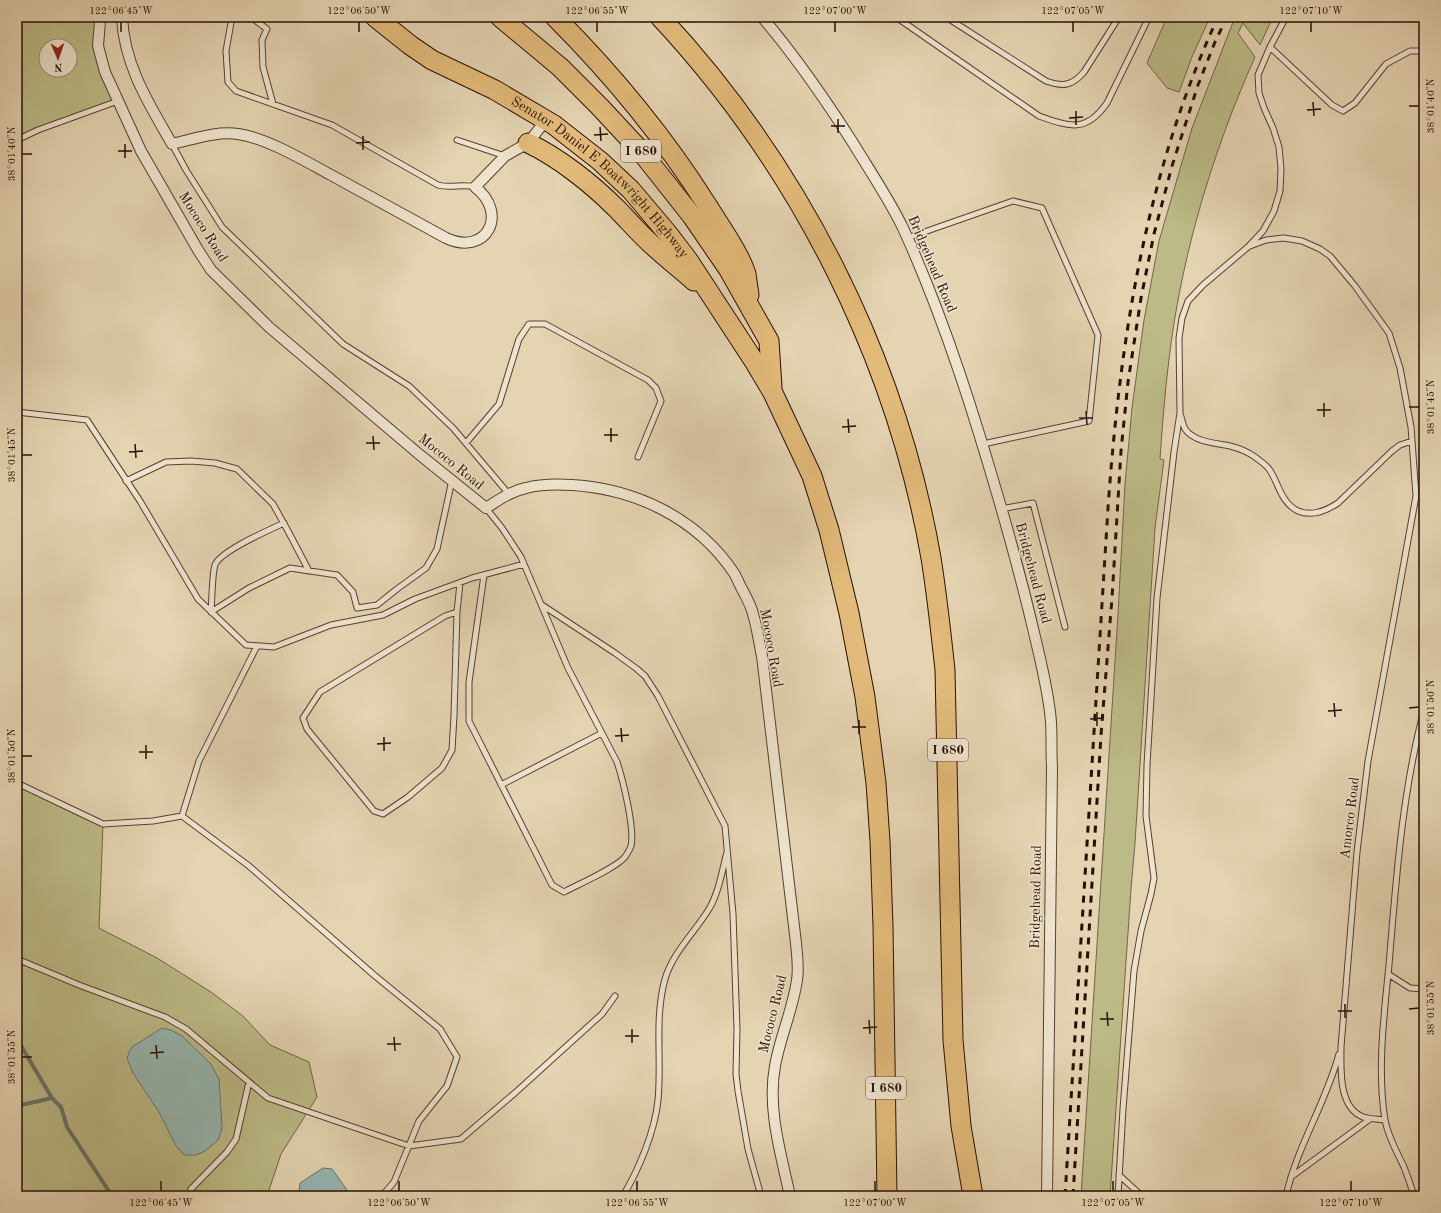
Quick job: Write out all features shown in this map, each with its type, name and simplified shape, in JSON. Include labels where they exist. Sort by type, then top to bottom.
[{"type":"highway","name":"Senator Daniel E Boatwright Highway","points":[[375,17],[410,45],[432,60],[494,90],[546,120],[590,151],[631,190],[678,247],[754,361],[773,393],[812,476],[829,530],[843,586],[862,677],[876,783],[881,869],[888,1196]]},
{"type":"highway","name":"Senator Daniel E Boatwright Highway","points":[[500,17],[538,48],[580,86],[639,149],[675,193],[709,239],[753,312],[768,341],[773,393]]},
{"type":"highway","name":"Senator Daniel E Boatwright Highway","points":[[555,17],[596,59],[634,104],[663,141],[692,183],[728,240],[742,266],[745,273],[753,312]]},
{"type":"highway","name":"I 680","points":[[660,17],[709,73],[747,124],[790,189],[818,238],[844,288],[867,340],[894,414],[912,475],[931,558],[945,670],[953,1040],[961,1126],[973,1196]]},
{"type":"highway","points":[[528,143],[561,163],[595,189],[616,208],[649,243],[712,297]]},
{"type":"street","name":"Mococo Road","points":[[102,17],[100,21],[98,46],[105,72],[141,151],[211,270],[269,327],[420,455],[486,508],[508,493],[541,485],[554,484],[586,486],[619,492],[653,504],[680,519],[700,534],[720,554],[735,574],[753,612],[762,656],[798,962],[797,980],[792,1002],[774,1067],[772,1090],[775,1118],[790,1196]]},
{"type":"street","points":[[122,17],[127,49],[139,85],[172,144],[211,135],[224,134],[238,134],[258,140],[305,161],[446,238],[458,242],[472,243],[478,240],[484,236],[490,225],[492,218],[490,206],[484,196],[475,187],[505,156],[528,143],[546,120]]},
{"type":"street","name":"Bridgehead Road","points":[[762,17],[785,44],[825,100],[873,175],[907,238],[925,279],[951,348],[982,444],[1016,563],[1043,672],[1051,721],[1052,767],[1047,1196]]},
{"type":"lane","points":[[232,17],[226,51],[228,82],[236,90],[332,126],[438,185],[449,187],[466,185],[475,187]]},
{"type":"lane","points":[[251,17],[267,29],[262,40],[263,68],[273,104]]},
{"type":"lane","points":[[896,17],[1039,116],[1062,124],[1075,125],[1090,121],[1100,114],[1107,103],[1148,17]]},
{"type":"lane","points":[[946,17],[1046,81],[1063,85],[1070,84],[1078,79],[1084,72],[1119,17]]},
{"type":"lane","points":[[1118,1196],[1123,1109],[1135,964],[1140,931],[1154,878],[1146,816],[1147,765],[1157,598],[1174,452],[1180,414],[1179,338],[1182,318],[1188,301],[1203,285],[1248,247],[1263,231],[1274,211],[1280,191],[1281,169],[1278,147],[1273,128],[1259,93],[1258,75],[1270,47],[1286,17]]},
{"type":"lane","points":[[1270,47],[1332,105],[1343,111],[1355,103],[1386,64],[1410,52],[1424,51]]},
{"type":"lane","points":[[17,140],[38,130],[118,101]]},
{"type":"lane","points":[[457,140],[505,156]]},
{"type":"lane","points":[[172,144],[186,170],[222,227],[343,344],[409,386],[453,428],[508,493]]},
{"type":"lane","points":[[907,238],[1013,201],[1042,208],[1098,335],[1089,421],[982,444]]},
{"type":"lane","name":"Amorco Road","points":[[1248,247],[1266,240],[1284,238],[1302,241],[1320,249],[1330,256],[1355,286],[1389,333],[1400,368],[1411,427],[1416,496],[1368,761],[1357,852],[1341,1047],[1343,1089],[1348,1103],[1353,1110],[1362,1116],[1370,1119],[1385,1120]]},
{"type":"lane","points":[[466,443],[499,404],[519,340],[529,324],[545,324],[648,380],[656,388],[661,401],[638,457]]},
{"type":"lane","points":[[17,412],[87,420],[140,501],[198,599],[246,645],[274,647],[331,625],[384,615],[415,599],[484,575],[524,564]]},
{"type":"lane","points":[[1180,414],[1185,429],[1193,436],[1202,440],[1232,447],[1253,456],[1264,463],[1269,469],[1284,499],[1290,505],[1304,513],[1318,513],[1332,506],[1351,491],[1392,451],[1400,445],[1412,441]]},
{"type":"lane","points":[[126,481],[166,462],[191,461],[215,463],[236,469],[273,504],[309,571]]},
{"type":"lane","points":[[211,612],[249,588],[290,568],[337,576],[353,592],[357,608],[378,605],[398,588],[426,568],[437,549],[452,480]]},
{"type":"lane","points":[[1001,509],[1033,503],[1065,627]]},
{"type":"lane","points":[[484,575],[469,682],[469,721],[552,885],[564,892],[615,865],[625,857],[631,847],[632,834],[622,778],[617,762],[568,668],[521,557],[502,528],[486,508]]},
{"type":"lane","points":[[211,612],[215,565],[224,555],[242,544],[284,523]]},
{"type":"lane","points":[[457,612],[445,616],[320,692],[303,718],[307,730],[374,811],[383,814],[408,796],[442,768],[452,750],[457,612],[460,583]]},
{"type":"lane","points":[[542,605],[615,653],[645,676],[658,696],[725,826],[733,914],[738,1091],[748,1149],[761,1196]]},
{"type":"lane","points":[[182,816],[199,761],[257,646]]},
{"type":"lane","points":[[1414,1196],[1404,1168],[1388,1134],[1385,1120],[1382,1057],[1397,865],[1413,761],[1424,710]]},
{"type":"lane","points":[[501,785],[602,733]]},
{"type":"lane","points":[[17,783],[103,824],[153,821],[182,816],[249,866],[374,975],[440,1029],[457,1057],[447,1086],[419,1121],[394,1182],[382,1196]]},
{"type":"lane","points":[[623,1196],[639,1165],[649,1139],[658,1101],[659,1024],[661,999],[666,977],[677,954],[709,909],[717,891],[728,847]]},
{"type":"lane","points":[[17,959],[79,985],[165,1017],[186,1029],[268,1098],[409,1146],[461,1139],[516,1092],[602,1014],[615,996]]},
{"type":"lane","points":[[1388,974],[1410,988],[1424,989]]},
{"type":"lane","points":[[1286,1196],[1290,1177],[1334,1073],[1341,1047]]},
{"type":"lane","points":[[191,1189],[227,1152],[236,1139],[249,1082]]},
{"type":"lane","points":[[1290,1177],[1370,1119]]},
{"type":"lane","points":[[1119,1175],[1142,1196]]},
{"type":"shaded area","points":[[17,17],[102,17],[98,46],[118,101],[17,140]]},
{"type":"shaded area","points":[[1167,17],[1210,17],[1192,57],[1179,92],[1167,88],[1147,63]]},
{"type":"shaded area","points":[[1235,17],[1273,17],[1260,45],[1243,23],[1238,33],[1255,57],[1228,121],[1206,187],[1196,221],[1180,289],[1174,323],[1167,374],[1161,442],[1160,459],[1164,460],[1155,528],[1135,843],[1110,1196],[1081,1196],[1125,484],[1132,408],[1144,320],[1159,241],[1192,128]]},
{"type":"shaded area","points":[[17,783],[103,824],[99,928],[157,958],[211,992],[243,1016],[270,1045],[309,1062],[317,1097],[281,1154],[266,1196],[17,1196]]},
{"type":"water","points":[[162,1028],[171,1030],[182,1036],[210,1063],[219,1079],[222,1128],[218,1140],[205,1151],[196,1155],[184,1155],[176,1146],[159,1112],[133,1073],[127,1058],[132,1047]]},
{"type":"water","points":[[323,1168],[332,1169],[347,1190],[346,1196],[301,1196],[299,1192],[300,1183]]},
{"type":"waterway","points":[[17,1039],[52,1098]]},
{"type":"waterway","points":[[17,1106],[52,1098],[61,1107],[67,1127],[112,1196]]},
{"type":"railway","points":[[1065,1196],[1108,508],[1120,382],[1140,257],[1155,196],[1172,136],[1193,76],[1218,17]]},
{"type":"railway","points":[[1073,1196],[1101,735],[1112,598],[1121,451],[1128,382],[1141,298],[1154,234],[1172,166],[1198,85],[1215,42],[1227,17]]}]
